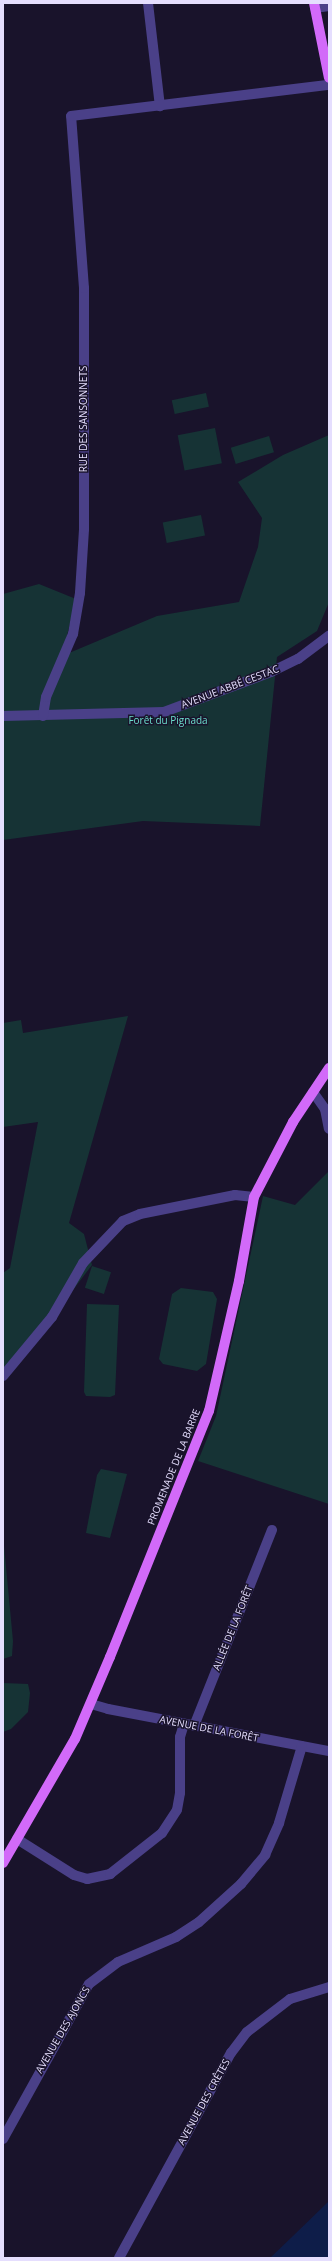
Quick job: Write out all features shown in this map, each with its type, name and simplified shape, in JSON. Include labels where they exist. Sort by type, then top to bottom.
[{"type":"main road","points":[[314,5],[329,78]]},
{"type":"main road","name":"PROMENADE DE LA BARRE","points":[[3,1863],[72,1745],[91,1704],[209,1411],[239,1281],[254,1197],[293,1122],[329,1068]]},
{"type":"street","points":[[148,3],[160,106],[329,85]]},
{"type":"street","points":[[314,5],[329,6]]},
{"type":"street","name":"RUE DES SANSONNETS","points":[[43,716],[46,697],[73,634],[80,593],[84,529],[84,288],[71,116],[160,106]]},
{"type":"street","name":"AVENUE ABBÉ CESTAC","points":[[3,716],[164,712],[271,672],[298,659],[329,636]]},
{"type":"street","points":[[313,1092],[325,1109],[329,1129]]},
{"type":"street","points":[[3,1376],[52,1317],[84,1263],[123,1221],[140,1214],[235,1195],[254,1197]]},
{"type":"street","name":"ALLÉE DE LA FORÊT","points":[[17,1840],[74,1875],[99,1878],[110,1874],[162,1833],[177,1810],[180,1793],[180,1737],[189,1725],[272,1530]]},
{"type":"street","name":"AVENUE DE LA FORÊT","points":[[91,1704],[108,1709],[189,1725],[302,1746],[329,1749]]},
{"type":"street","name":"AVENUE DES AJONCS","points":[[3,2139],[89,1984],[118,1962],[176,1937],[199,1922],[241,1884],[265,1855],[279,1823],[302,1746]]},
{"type":"street","name":"AVENUE DES CRÊTES","points":[[119,2258],[231,2053],[247,2032],[290,1999],[329,1987]]},
{"type":"green space","points":[[206,393],[209,407],[175,414],[172,400]]},
{"type":"green space","points":[[215,428],[222,463],[185,471],[178,435]]},
{"type":"green space","name":"Forêt du Pignada","points":[[329,435],[329,602],[317,631],[277,657],[260,826],[143,821],[3,840],[3,594],[39,584],[76,599],[62,656],[157,616],[239,602],[258,547],[262,518],[238,482],[283,455]]},
{"type":"green space","points":[[269,436],[274,452],[236,464],[231,448]]},
{"type":"green space","points":[[201,515],[205,536],[167,543],[163,522]]},
{"type":"green space","points":[[128,1016],[69,1223],[84,1234],[92,1265],[3,1382],[3,1273],[10,1268],[38,1122],[3,1127],[3,1023],[21,1020],[23,1033]]},
{"type":"green space","points":[[329,1171],[329,1504],[198,1461],[216,1416],[263,1196],[295,1205]]},
{"type":"green space","points":[[92,1266],[111,1272],[104,1294],[85,1288]]},
{"type":"green space","points":[[181,1288],[213,1292],[217,1299],[206,1364],[197,1371],[163,1364],[159,1359],[172,1294]]},
{"type":"green space","points":[[87,1304],[119,1305],[115,1395],[110,1397],[86,1396],[84,1392]]},
{"type":"green space","points":[[101,1469],[127,1474],[110,1538],[86,1533],[97,1475]]},
{"type":"green space","points":[[3,1535],[13,1641],[12,1656],[3,1659]]},
{"type":"green space","points":[[3,1683],[28,1684],[30,1693],[28,1712],[11,1729],[3,1732]]},
{"type":"water","points":[[329,2201],[329,2258],[270,2258],[294,2235]]}]
